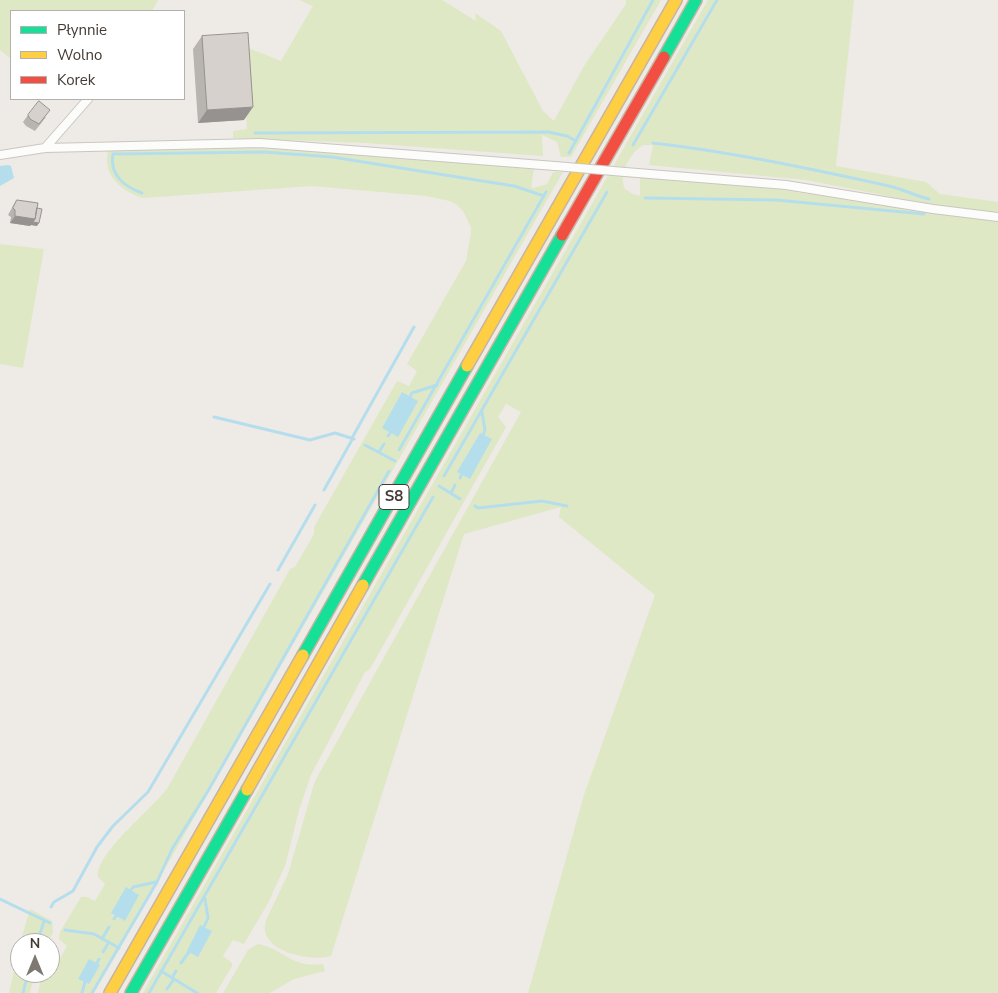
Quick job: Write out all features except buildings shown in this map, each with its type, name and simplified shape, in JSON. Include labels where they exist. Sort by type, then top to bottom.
[{"type":"highway","name":"S8","points":[[110,993],[676,0]]},
{"type":"highway","name":"S8","points":[[131,993],[696,0]]},
{"type":"street","points":[[46,148],[87,100]]},
{"type":"street","points":[[0,155],[46,148],[260,143],[786,185],[933,209],[998,217]]},
{"type":"green space","points":[[0,0],[158,0],[153,10],[10,10],[10,58],[0,50]]},
{"type":"green space","points":[[299,0],[442,0],[476,21],[475,13],[501,31],[543,111],[554,121],[584,66],[626,4],[626,0],[661,0],[571,157],[561,157],[557,142],[542,135],[543,156],[365,143],[233,138],[233,131],[247,129],[241,45],[281,61],[313,6]]},
{"type":"green space","points":[[708,0],[854,0],[836,166],[926,182],[940,194],[998,202],[998,993],[528,993],[584,795],[655,595],[559,517],[561,507],[464,534],[331,956],[310,957],[286,952],[276,947],[269,940],[265,931],[266,920],[288,874],[315,781],[521,412],[506,404],[498,417],[506,427],[370,669],[365,672],[311,775],[299,810],[285,866],[268,903],[244,944],[233,940],[223,956],[232,963],[232,966],[216,993],[143,993]],"holes":[[[643,145],[653,145],[649,165],[806,180],[934,205],[929,212],[777,189],[640,177],[640,196],[633,194],[625,189],[623,183],[626,164]]]},
{"type":"green space","points":[[239,147],[328,152],[534,169],[531,187],[534,188],[547,184],[553,172],[563,172],[94,993],[38,993],[40,983],[60,983],[60,959],[67,946],[60,940],[60,932],[81,897],[87,897],[95,901],[105,884],[98,877],[100,867],[106,856],[168,787],[290,569],[295,567],[314,534],[314,527],[397,381],[409,386],[417,371],[407,364],[466,261],[471,233],[471,227],[463,211],[457,205],[450,201],[426,196],[312,186],[143,198],[121,187],[111,175],[107,160],[108,151],[113,149]]},
{"type":"green space","points":[[0,244],[44,249],[23,368],[0,364]]},
{"type":"green space","points":[[30,909],[52,921],[53,933],[23,933]]},
{"type":"green space","points":[[258,944],[267,946],[303,964],[323,964],[325,971],[294,979],[270,993],[223,993],[248,950]]},
{"type":"green space","points":[[11,983],[32,983],[30,993],[9,993]]},
{"type":"water","points":[[0,166],[11,166],[14,178],[0,186]]},
{"type":"water","points":[[402,392],[418,401],[398,437],[382,428]]},
{"type":"water","points":[[480,433],[492,439],[470,479],[457,472]]},
{"type":"water","points":[[126,887],[139,895],[125,921],[111,913]]},
{"type":"water","points":[[200,925],[212,931],[198,957],[187,951]]},
{"type":"water","points":[[89,959],[100,965],[89,984],[78,979]]},
{"type":"waterway","points":[[569,153],[653,0]]},
{"type":"waterway","points":[[633,145],[717,0]]},
{"type":"waterway","points":[[255,133],[548,132],[567,136],[576,141]]},
{"type":"waterway","points":[[653,143],[712,151],[801,167],[889,186],[929,199]]},
{"type":"waterway","points":[[142,193],[124,184],[116,174],[113,168],[113,154],[264,152],[332,157],[514,186],[544,196]]},
{"type":"waterway","points":[[399,450],[546,192]]},
{"type":"waterway","points":[[444,476],[607,192]]},
{"type":"waterway","points":[[645,198],[776,200],[924,214]]},
{"type":"waterway","points":[[352,438],[414,327]]},
{"type":"waterway","points":[[410,397],[412,393],[437,385]]},
{"type":"waterway","points":[[482,412],[485,430],[483,435]]},
{"type":"waterway","points":[[214,417],[310,440],[335,433],[354,439]]},
{"type":"waterway","points":[[324,490],[353,438]]},
{"type":"waterway","points":[[379,452],[384,444]]},
{"type":"waterway","points":[[365,445],[395,461]]},
{"type":"waterway","points":[[92,993],[157,882],[172,849],[208,791],[389,471]]},
{"type":"waterway","points":[[460,478],[462,474]]},
{"type":"waterway","points":[[451,493],[455,485]]},
{"type":"waterway","points":[[439,486],[460,499]]},
{"type":"waterway","points":[[149,993],[433,497]]},
{"type":"waterway","points":[[475,506],[478,508],[542,501],[567,506]]},
{"type":"waterway","points":[[278,570],[315,505]]},
{"type":"waterway","points":[[51,907],[54,902],[73,891],[97,847],[113,826],[148,792],[270,584]]},
{"type":"waterway","points":[[131,890],[133,887],[156,882]]},
{"type":"waterway","points":[[0,899],[50,923]]},
{"type":"waterway","points":[[204,927],[208,918],[205,899]]},
{"type":"waterway","points":[[40,933],[44,921]]},
{"type":"waterway","points":[[102,939],[109,927]]},
{"type":"waterway","points":[[65,930],[94,934],[119,948]]},
{"type":"waterway","points":[[103,952],[109,942]]},
{"type":"waterway","points":[[181,963],[189,952]]},
{"type":"waterway","points":[[97,963],[99,959]]},
{"type":"waterway","points":[[161,971],[197,993]]},
{"type":"waterway","points":[[172,978],[176,971]]},
{"type":"waterway","points":[[167,989],[174,979]]},
{"type":"waterway","points":[[82,993],[85,982]]},
{"type":"waterway","points":[[23,993],[26,983]]},
{"type":"traffic: fast","points":[[664,57],[696,0]]},
{"type":"traffic: fast","points":[[363,585],[562,235]]},
{"type":"traffic: fast","points":[[303,655],[467,366]]},
{"type":"traffic: fast","points":[[131,993],[247,790]]},
{"type":"traffic: slow","points":[[467,366],[676,0]]},
{"type":"traffic: slow","points":[[247,790],[363,585]]},
{"type":"traffic: slow","points":[[110,993],[303,655]]},
{"type":"traffic: jam","points":[[562,235],[664,57]]}]
